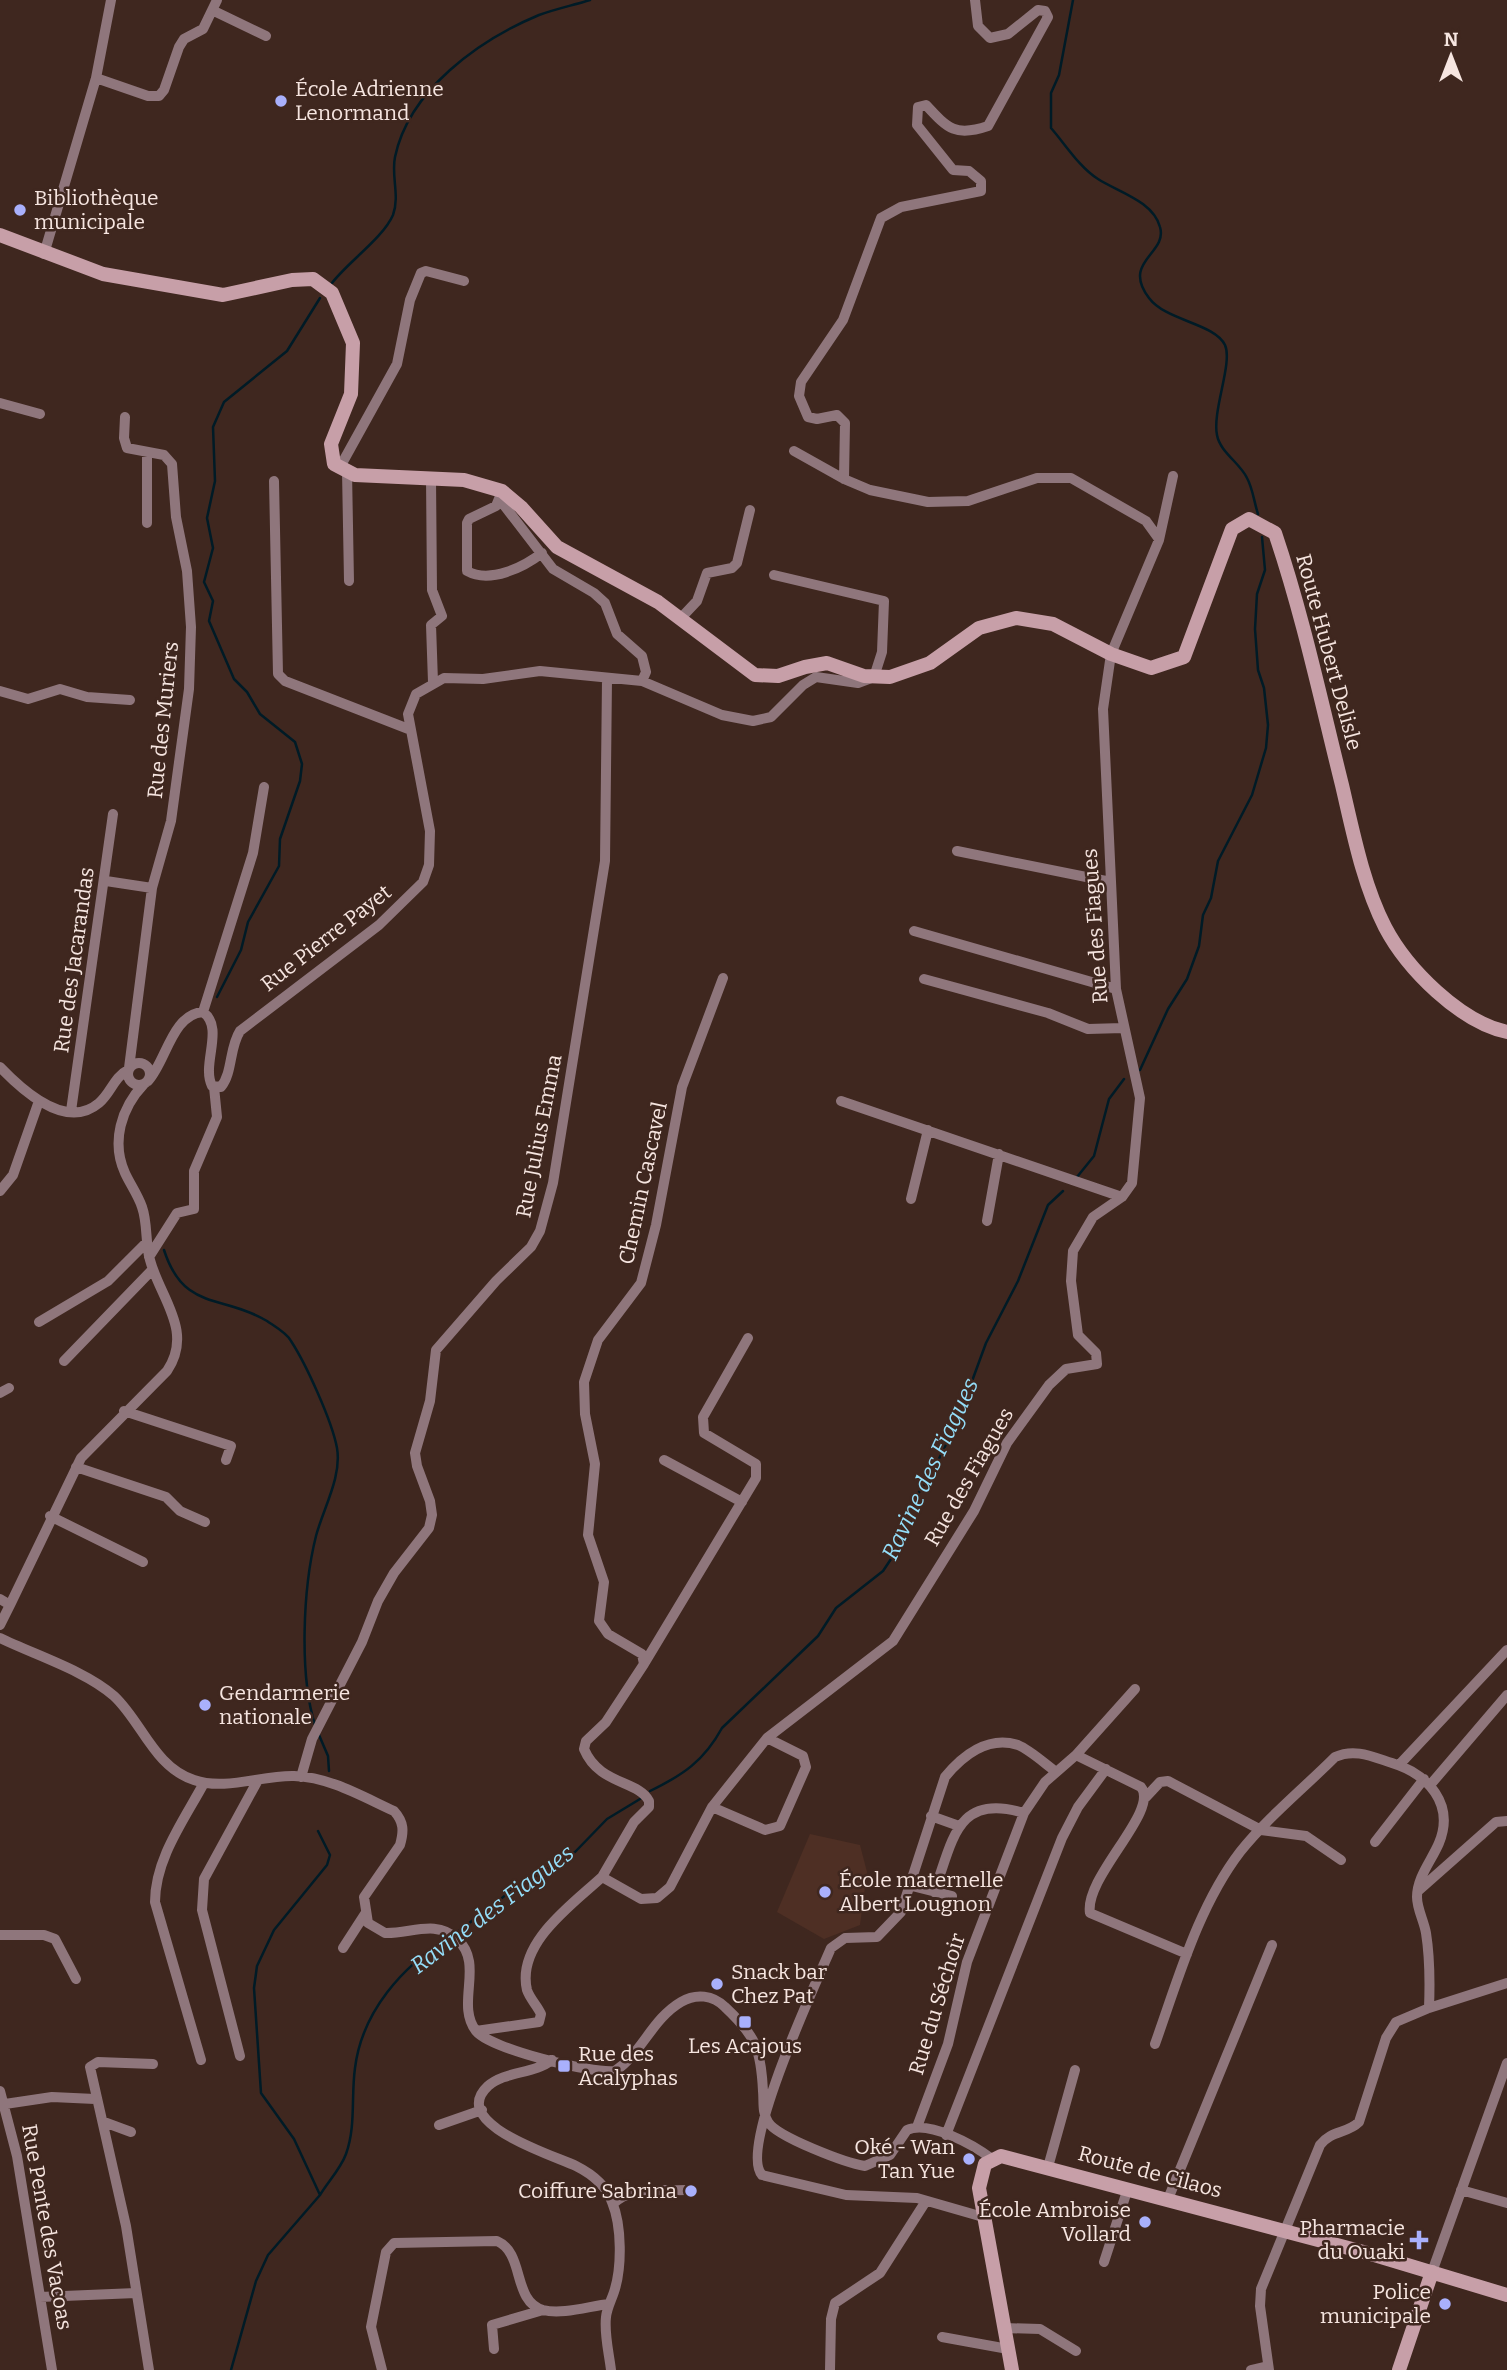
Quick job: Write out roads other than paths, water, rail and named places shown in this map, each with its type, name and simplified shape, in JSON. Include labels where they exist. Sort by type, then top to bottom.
[{"type":"main road","points":[[0,235],[44,254],[103,274],[223,295],[292,280],[313,279],[332,293],[353,343],[351,394],[331,444],[334,464],[344,469]]},
{"type":"main road","name":"Route Hubert Delisle","points":[[344,469],[355,475],[481,482],[521,507],[557,547],[658,602],[755,675],[778,676],[827,663],[874,677],[890,677],[930,663],[979,628],[1016,618],[1053,624],[1111,654],[1151,668],[1184,657],[1232,529],[1249,519],[1275,533],[1293,584],[1359,853],[1385,926],[1410,967],[1462,1011],[1507,1032]]},
{"type":"main road","name":"Route de Cilaos","points":[[992,2159],[1015,2158],[1285,2230],[1507,2295]]},
{"type":"main road","points":[[992,2159],[985,2164],[979,2178],[983,2217],[1012,2370]]},
{"type":"main road","points":[[1399,2370],[1432,2272]]},
{"type":"street","points":[[44,254],[96,78],[111,0]]},
{"type":"street","points":[[844,480],[845,422],[837,415],[817,419],[808,417],[799,396],[802,382],[843,320],[881,218],[901,206],[981,191],[981,181],[969,172],[953,170],[917,125],[918,107],[926,105],[946,126],[967,133],[988,126],[1048,17],[1045,11],[1038,10],[1008,34],[990,38],[978,26],[975,0]]},
{"type":"street","points":[[96,78],[148,96],[159,96],[164,90],[179,47],[184,39],[203,29],[215,5],[266,36]]},
{"type":"street","points":[[349,581],[344,469],[397,363],[410,300],[421,273],[426,271],[464,281]]},
{"type":"street","points":[[0,403],[40,414]]},
{"type":"street","name":"Rue des Muriers","points":[[125,417],[124,439],[127,448],[164,455],[172,464],[176,517],[187,571],[191,627],[189,689],[178,776],[162,859],[152,888],[133,1073]]},
{"type":"street","points":[[794,451],[844,480],[899,498],[952,502],[979,498],[1037,478],[1071,478],[1146,521],[1159,540]]},
{"type":"street","points":[[147,453],[147,523]]},
{"type":"street","name":"Rue des Fiagues","points":[[602,1877],[640,1899],[657,1898],[677,1876],[712,1807],[767,1738],[893,1641],[974,1511],[1007,1443],[1049,1385],[1066,1369],[1097,1364],[1096,1353],[1078,1335],[1071,1281],[1073,1251],[1093,1217],[1122,1197],[1132,1183],[1137,1153],[1140,1098],[1116,989],[1103,709],[1111,654],[1159,540],[1173,476]]},
{"type":"street","points":[[430,478],[432,590],[442,609],[442,616],[431,625],[433,682],[444,678],[483,679],[540,671],[642,681],[722,715],[753,722],[771,717],[803,685],[816,677],[858,683],[874,677],[882,652],[884,601],[774,575]]},
{"type":"street","points":[[274,481],[278,674],[285,681],[411,730]]},
{"type":"street","points":[[542,553],[525,567],[482,575],[467,572],[467,523],[469,519],[494,508],[501,495],[554,569],[594,593],[605,603],[617,634],[642,656],[646,672],[642,681]]},
{"type":"street","points":[[680,619],[697,601],[707,573],[732,568],[737,563],[750,509]]},
{"type":"street","name":"Rue Julius Emma","points":[[301,1777],[312,1739],[362,1642],[378,1601],[394,1573],[429,1528],[432,1515],[430,1501],[417,1466],[415,1452],[430,1401],[436,1350],[496,1281],[531,1247],[544,1219],[553,1183],[605,861],[607,679]]},
{"type":"street","name":"Rue Pierre Payet","points":[[214,1087],[221,1087],[225,1081],[232,1045],[240,1031],[379,925],[423,882],[429,865],[430,831],[408,714],[416,694],[433,682]]},
{"type":"street","points":[[0,691],[28,699],[60,689],[87,697],[130,700]]},
{"type":"street","points":[[203,1012],[253,853],[264,787]]},
{"type":"street","name":"Rue des Jacarandas","points":[[71,1111],[106,881],[113,814]]},
{"type":"street","points":[[957,851],[1111,882]]},
{"type":"street","points":[[106,881],[152,888]]},
{"type":"street","points":[[914,931],[1116,989]]},
{"type":"street","name":"Chemin Cascavel","points":[[644,1664],[637,1650],[608,1634],[599,1621],[604,1582],[588,1535],[595,1464],[585,1414],[584,1382],[598,1340],[642,1283],[687,1066],[723,978]]},
{"type":"street","points":[[924,979],[1048,1013],[1088,1029],[1123,1028]]},
{"type":"street","points":[[149,1257],[177,1213],[194,1209],[194,1171],[217,1117],[214,1087],[208,1072],[211,1024],[203,1012]]},
{"type":"street","points":[[146,1082],[188,1017],[203,1012]]},
{"type":"street","points":[[0,1067],[39,1101],[71,1111],[93,1107],[114,1082],[163,1054]]},
{"type":"street","points":[[133,1073],[150,1070],[146,1082]]},
{"type":"street","points":[[133,1073],[146,1082]]},
{"type":"street","points":[[0,1625],[50,1516],[76,1467],[90,1447],[124,1411],[167,1371],[178,1345],[172,1310],[149,1257],[142,1206],[125,1173],[119,1149],[120,1127],[133,1073]]},
{"type":"street","points":[[0,1191],[13,1175],[39,1101]]},
{"type":"street","points":[[841,1101],[1122,1197]]},
{"type":"street","points":[[911,1199],[928,1130]]},
{"type":"street","points":[[987,1221],[999,1154]]},
{"type":"street","points":[[40,1322],[108,1281],[147,1242]]},
{"type":"street","points":[[64,1361],[153,1269]]},
{"type":"street","points":[[476,2031],[540,2022],[541,2014],[527,1988],[527,1966],[550,1927],[602,1877],[634,1822],[649,1807],[649,1801],[640,1790],[620,1784],[601,1771],[587,1756],[584,1745],[606,1722],[644,1664],[756,1478],[756,1464],[705,1433],[702,1425],[703,1417],[748,1338]]},
{"type":"street","points":[[124,1411],[231,1446],[226,1460]]},
{"type":"street","points":[[664,1460],[742,1502]]},
{"type":"street","points":[[76,1467],[166,1497],[180,1511],[205,1522]]},
{"type":"street","points":[[50,1516],[143,1562]]},
{"type":"street","points":[[0,1599],[10,1605]]},
{"type":"street","points":[[0,1638],[94,1682],[113,1695],[158,1754],[192,1780],[204,1783],[301,1777],[337,1785],[394,1811],[401,1819],[403,1827],[400,1845],[364,1898],[368,1923],[385,1933],[424,1928],[440,1929],[457,1938],[468,1952],[471,1967],[469,2007],[476,2031],[505,2047],[552,2060],[615,2071],[655,2023],[679,2003],[697,1996],[709,1997],[719,2001],[755,2040],[761,2056],[764,2110],[756,2162],[762,2175],[846,2195],[907,2197],[983,2217]]},
{"type":"street","points":[[1399,1765],[1507,1650]]},
{"type":"street","name":"Rue du Séchoir","points":[[917,2127],[948,2044],[967,1962],[1024,1813],[1055,1771],[1076,1755],[1135,1689]]},
{"type":"street","points":[[1375,1842],[1507,1695]]},
{"type":"street","points":[[712,1807],[765,1830],[780,1826],[807,1768],[803,1756],[767,1738]]},
{"type":"street","points":[[992,2159],[976,2146],[917,2127],[902,2134],[890,2155],[864,2165],[779,2133],[769,2124],[764,2110],[831,1948],[845,1938],[871,1939],[883,1934],[901,1912],[945,1777],[958,1762],[977,1748],[997,1743],[1018,1745],[1055,1771]]},
{"type":"street","points":[[1155,2044],[1187,1954],[1232,1864],[1261,1830],[1335,1757],[1357,1753],[1399,1765],[1427,1782],[1440,1799],[1443,1827],[1418,1891],[1426,1932],[1429,2008]]},
{"type":"street","points":[[1076,1755],[1141,1787],[1146,1797]]},
{"type":"street","points":[[946,2135],[1062,1838],[1078,1807],[1106,1769]]},
{"type":"street","points":[[240,2056],[202,1910],[201,1894],[204,1879],[258,1780]]},
{"type":"street","points":[[1187,1954],[1090,1913],[1091,1897],[1115,1851],[1143,1810],[1146,1797],[1160,1782],[1168,1781],[1261,1830],[1306,1836],[1341,1860]]},
{"type":"street","points":[[201,2060],[155,1902],[155,1889],[159,1868],[204,1783]]},
{"type":"street","points":[[934,1892],[959,1826],[969,1816],[991,1806],[1024,1813]]},
{"type":"street","points":[[931,1816],[959,1826]]},
{"type":"street","points":[[1418,1891],[1496,1822],[1507,1821]]},
{"type":"street","points":[[908,1885],[952,1896]]},
{"type":"street","points":[[344,1948],[365,1914]]},
{"type":"street","points":[[0,1935],[44,1935],[55,1939],[76,1979]]},
{"type":"street","points":[[1168,2199],[1272,1945]]},
{"type":"street","points":[[1251,2370],[1269,2368],[1260,2306],[1261,2289],[1285,2230],[1320,2145],[1331,2134],[1350,2129],[1359,2122],[1391,2028],[1405,2017],[1507,1983]]},
{"type":"street","points":[[552,2060],[538,2068],[488,2086],[482,2093],[482,2110],[493,2127],[516,2142],[576,2166],[598,2180],[613,2204],[618,2258],[615,2290],[609,2304],[606,2331],[611,2370]]},
{"type":"street","points":[[149,2370],[104,2122],[95,2099],[90,2067],[94,2062],[153,2064]]},
{"type":"street","points":[[1432,2272],[1507,2063]]},
{"type":"street","points":[[1048,2167],[1075,2070]]},
{"type":"street","name":"Rue Pente des Vacoas","points":[[0,2091],[40,2297],[51,2370]]},
{"type":"street","points":[[4,2112],[52,2097],[95,2099]]},
{"type":"street","points":[[439,2125],[482,2110]]},
{"type":"street","points":[[104,2122],[131,2132]]},
{"type":"street","points":[[1104,2262],[1128,2188]]},
{"type":"street","points":[[613,2204],[621,2196],[636,2192],[686,2190]]},
{"type":"street","points":[[1461,2190],[1507,2203]]},
{"type":"street","points":[[830,2370],[831,2319],[835,2303],[880,2273],[926,2201]]},
{"type":"street","points":[[382,2370],[371,2327],[386,2252],[389,2246],[398,2242],[497,2241],[513,2254],[527,2296],[543,2310]]},
{"type":"street","points":[[40,2297],[136,2293]]},
{"type":"street","points":[[494,2349],[492,2325],[543,2310],[609,2304]]},
{"type":"street","points":[[1004,2328],[1040,2329],[1076,2351]]},
{"type":"street","points":[[942,2337],[1008,2349]]},
{"type":"waterway","points":[[332,283],[374,241],[393,215],[396,201],[395,157],[415,110],[431,89],[450,70],[493,38],[539,15],[590,0]]},
{"type":"waterway","name":"Ravine des Fiagues","points":[[1073,0],[1059,75],[1051,93],[1051,128],[1091,174],[1143,204],[1156,218],[1161,236],[1142,266],[1140,275],[1149,298],[1166,312],[1211,332],[1225,345],[1227,353],[1217,413],[1217,435],[1222,447],[1247,478],[1258,514]]},
{"type":"waterway","points":[[217,997],[241,950],[248,922],[279,866],[280,839],[300,781],[302,764],[295,742],[260,714],[247,692],[234,679],[209,621],[213,601],[204,582],[213,548],[207,518],[215,481],[213,427],[224,402],[287,351],[320,298]]},
{"type":"waterway","name":"Ravine des Fiagues","points":[[1140,1070],[1168,1009],[1187,979],[1199,946],[1203,915],[1211,898],[1218,861],[1252,795],[1266,748],[1268,725],[1264,688],[1258,670],[1255,629],[1257,594],[1265,570],[1262,537]]},
{"type":"waterway","name":"Ravine des Fiagues","points":[[1077,1177],[1094,1156],[1109,1099],[1124,1079]]},
{"type":"waterway","name":"Ravine des Fiagues","points":[[650,1791],[692,1766],[708,1750],[722,1728],[818,1636],[836,1608],[883,1571],[895,1553],[909,1507],[932,1473],[957,1422],[986,1343],[1018,1281],[1048,1205],[1063,1191]]},
{"type":"waterway","points":[[164,1250],[172,1270],[194,1293],[250,1313],[287,1335],[311,1378],[334,1437],[337,1470],[316,1536],[306,1605],[305,1656],[315,1725]]},
{"type":"waterway","points":[[319,1735],[328,1756],[329,1771]]},
{"type":"waterway","name":"Ravine des Fiagues","points":[[455,1934],[511,1891],[575,1852],[607,1819],[640,1799]]},
{"type":"waterway","points":[[231,2370],[256,2281],[268,2255],[320,2195],[294,2139],[261,2093],[254,1988],[257,1966],[274,1930],[327,1865],[330,1855],[318,1831]]},
{"type":"waterway","name":"Ravine des Fiagues","points":[[320,2195],[341,2164],[349,2144],[359,2047],[375,2010],[387,1992],[415,1962],[449,1938]]},
{"type":"place","name":"École Adrienne Lenormand","points":[[281,101]]},
{"type":"place","name":"Bibliothèque municipale","points":[[20,210]]},
{"type":"place","name":"Gendarmerie nationale","points":[[205,1705]]},
{"type":"place","name":"École maternelle Albert Lougnon","points":[[825,1892]]},
{"type":"place","name":"Snack bar Chez Pat","points":[[717,1984]]},
{"type":"place","name":"Les Acajous","points":[[745,2022]]},
{"type":"place","name":"Rue des Acalyphas","points":[[564,2066]]},
{"type":"place","name":"Oké - Wan Tan Yue","points":[[969,2159]]},
{"type":"place","name":"Coiffure Sabrina","points":[[691,2191]]},
{"type":"place","name":"École Ambroise Vollard","points":[[1145,2222]]},
{"type":"place","name":"Pharmacie du Ouaki","points":[[1419,2240]]},
{"type":"place","name":"Police municipale","points":[[1445,2304]]}]
